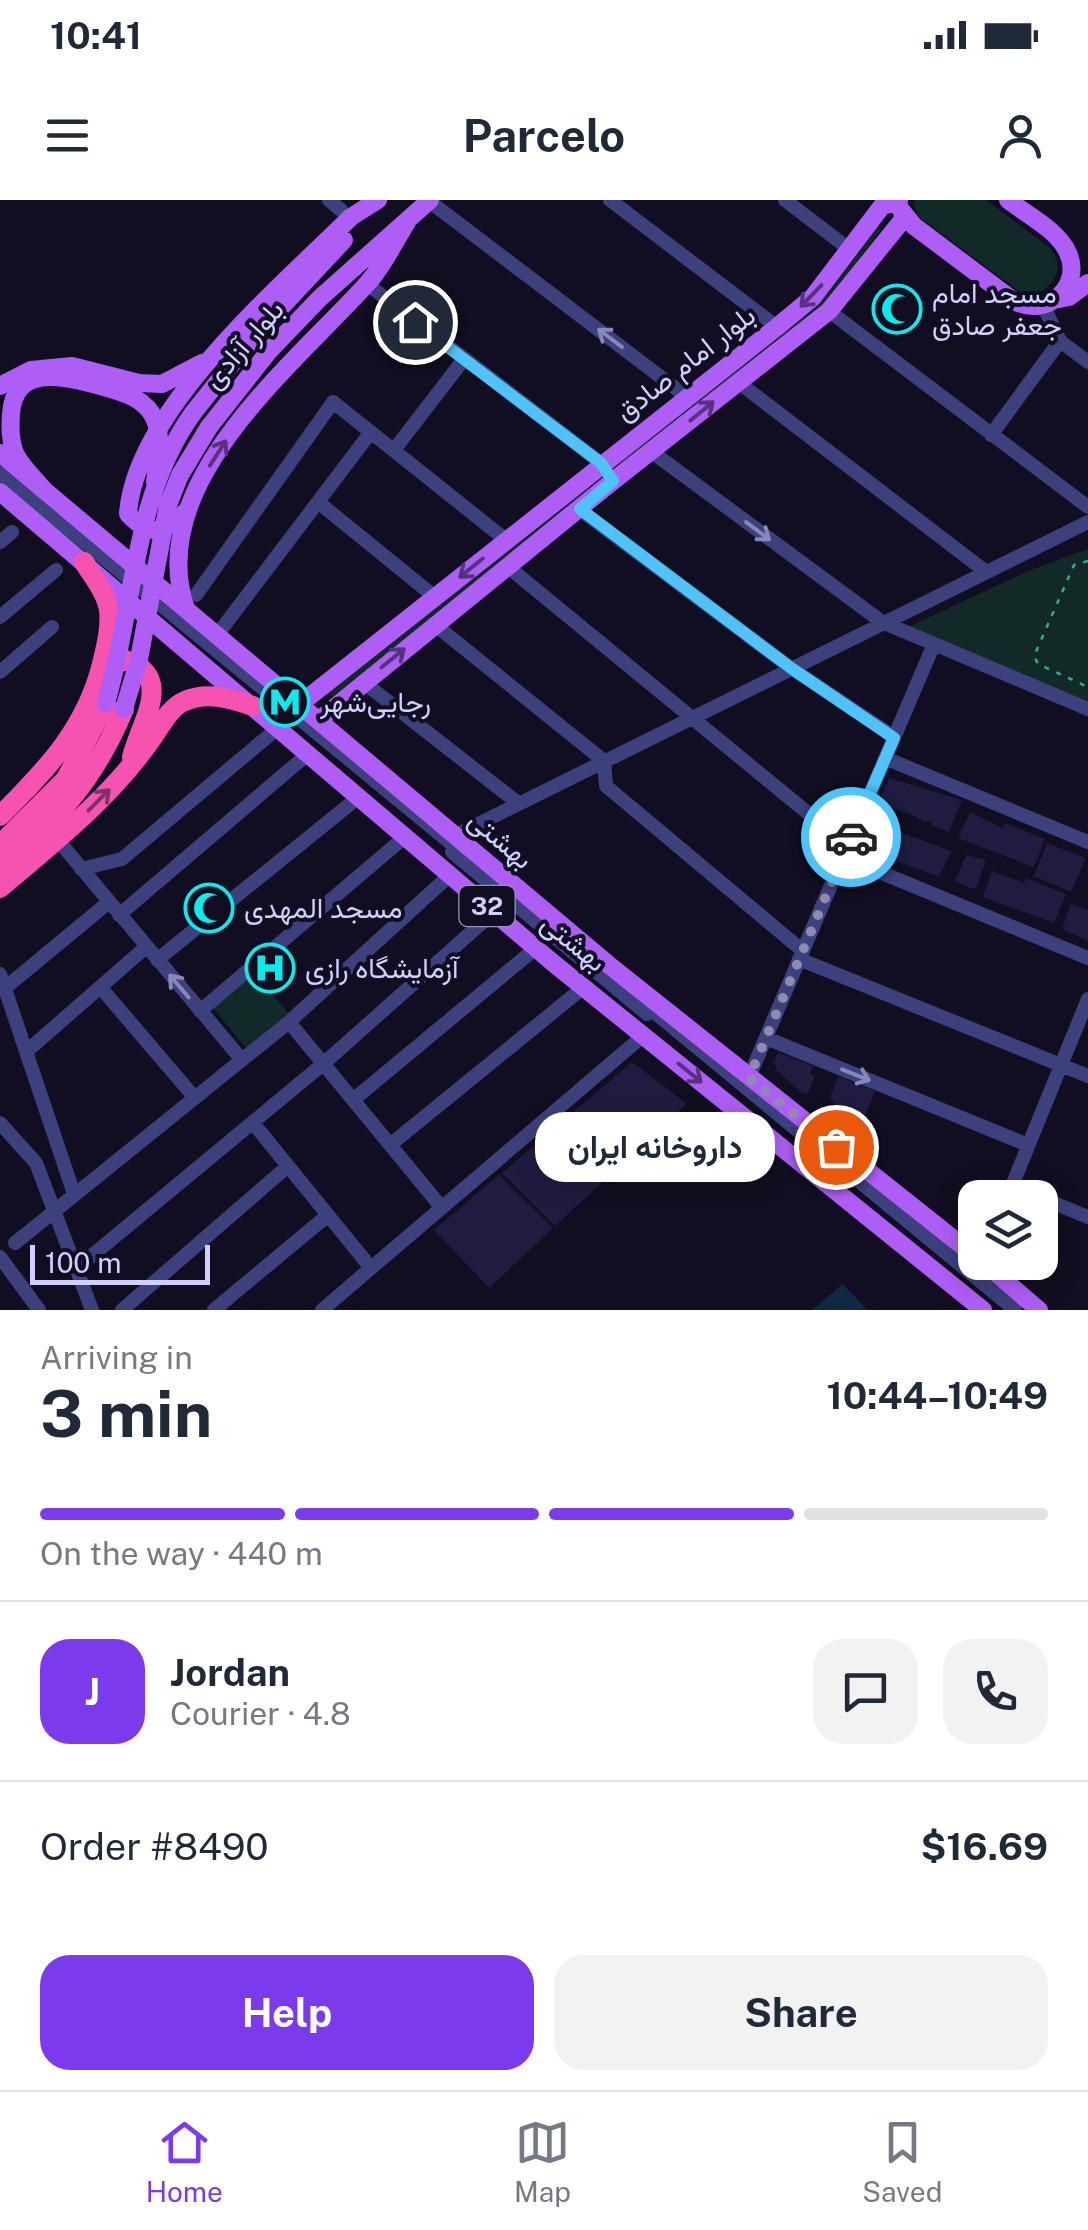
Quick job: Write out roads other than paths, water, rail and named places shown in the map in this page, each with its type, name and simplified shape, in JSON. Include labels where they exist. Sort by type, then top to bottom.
[{"type":"highway","points":[[0,816],[50,767],[67,744],[82,719],[100,672],[108,637],[108,609],[84,562]]},
{"type":"highway","points":[[100,672],[125,660],[145,669],[153,681],[129,769]]},
{"type":"highway","points":[[0,888],[129,769],[175,707],[186,700],[222,696],[253,706]]},
{"type":"highway","points":[[0,844],[66,779],[115,706]]},
{"type":"highway","points":[[0,868],[82,790],[107,750],[115,706]]},
{"type":"main road","name":"بلوار آزادی","points":[[155,482],[176,437],[193,413],[255,335],[379,200]]},
{"type":"main road","points":[[379,200],[351,217],[211,357],[158,432],[136,476],[128,514],[138,525],[149,530],[166,529],[185,512],[233,431],[366,284],[407,222],[429,200]]},
{"type":"main road","points":[[1008,200],[1060,240],[1068,251],[1070,277],[1049,304]]},
{"type":"main road","name":"بلوار امام صادق","points":[[300,704],[777,327],[813,296],[882,206],[901,206]]},
{"type":"main road","points":[[901,206],[1014,301],[1032,308],[1049,304],[1069,297],[1088,283]]},
{"type":"main road","name":"بلوار امام صادق","points":[[318,720],[829,311],[901,206]]},
{"type":"main road","name":"بلوار آزادی","points":[[115,706],[139,659],[168,505],[180,475],[208,427],[269,351],[320,298],[407,222]]},
{"type":"main road","points":[[1068,251],[1088,246]]},
{"type":"main road","points":[[0,386],[31,370],[72,366],[139,384],[162,384],[211,357]]},
{"type":"main road","points":[[44,490],[16,454],[10,430],[11,406],[20,388],[39,376],[57,374],[132,395],[157,422],[155,482],[141,532],[115,706]]},
{"type":"main road","name":"بهشتى","points":[[0,452],[191,602],[217,635],[454,836],[749,1078],[958,1243]]},
{"type":"main road","points":[[601,463],[613,481]]},
{"type":"main road","name":"بهشتی","points":[[0,492],[536,948],[983,1310]]},
{"type":"main road","points":[[185,512],[177,577],[191,602]]},
{"type":"main road","points":[[319,688],[323,700],[337,703]]},
{"type":"main road","points":[[1004,1280],[1039,1310]]},
{"type":"street","points":[[429,200],[687,397]]},
{"type":"street","points":[[610,200],[777,327]]},
{"type":"street","points":[[785,200],[849,249]]},
{"type":"street","points":[[366,284],[601,463]]},
{"type":"street","points":[[1049,304],[1060,340],[1088,362]]},
{"type":"street","points":[[829,311],[1088,507]]},
{"type":"street","points":[[992,436],[1060,340]]},
{"type":"street","points":[[394,450],[464,359]]},
{"type":"street","points":[[738,382],[986,571]]},
{"type":"street","points":[[191,602],[333,402],[506,540]]},
{"type":"street","points":[[217,635],[371,432]]},
{"type":"street","points":[[652,452],[882,622],[1088,709]]},
{"type":"street","points":[[0,476],[300,717],[404,808],[1011,1310]]},
{"type":"street","points":[[318,502],[435,597]]},
{"type":"street","points":[[580,509],[791,668],[894,738]]},
{"type":"street","points":[[454,836],[1088,522]]},
{"type":"street","points":[[507,566],[845,852],[1088,958]]},
{"type":"street","points":[[0,617],[56,570]]},
{"type":"street","points":[[434,624],[604,761],[606,786],[801,955],[1088,1076]]},
{"type":"street","points":[[0,672],[52,628]]},
{"type":"street","points":[[749,1078],[934,644]]},
{"type":"street","points":[[363,682],[518,803]]},
{"type":"street","points":[[81,869],[122,859],[279,727]]},
{"type":"street","points":[[119,915],[309,752]]},
{"type":"street","points":[[885,758],[1088,842]]},
{"type":"street","points":[[157,960],[360,796]]},
{"type":"street","points":[[200,1011],[406,836]]},
{"type":"street","points":[[57,839],[242,1060]]},
{"type":"street","points":[[15,1243],[289,1022],[450,875]]},
{"type":"street","points":[[74,1194],[2,981],[109,902]]},
{"type":"street","points":[[77,1268],[323,1064],[494,912]]},
{"type":"street","points":[[27,1051],[146,947]]},
{"type":"street","points":[[353,1100],[536,948]]},
{"type":"street","points":[[390,1144],[584,987]]},
{"type":"street","points":[[101,988],[194,1098]]},
{"type":"street","points":[[1014,1180],[1088,999]]},
{"type":"street","points":[[289,1022],[442,1208]]},
{"type":"street","points":[[322,1310],[644,1035]]},
{"type":"street","points":[[766,1038],[1028,1145]]},
{"type":"street","points":[[0,1123],[36,1164],[92,1310]]},
{"type":"street","points":[[252,1123],[372,1268]]},
{"type":"street","points":[[122,1310],[288,1166]]},
{"type":"street","points":[[1058,1208],[1088,1217]]},
{"type":"street","points":[[214,1310],[328,1215]]},
{"type":"street","points":[[0,1257],[38,1309]]},
{"type":"water","points":[[843,1284],[867,1310],[812,1310]]},
{"type":"place","name":"مسجد امام جعفر صادق","points":[[897,309]]},
{"type":"place","name":"رجایی‌شهر","points":[[285,702]]},
{"type":"place","name":"مسجد المهدی","points":[[209,908]]},
{"type":"place","name":"آزمایشگاه رازی","points":[[270,968]]},
{"type":"place","name":"داروخانه ایران","points":[[836,1147]]}]
